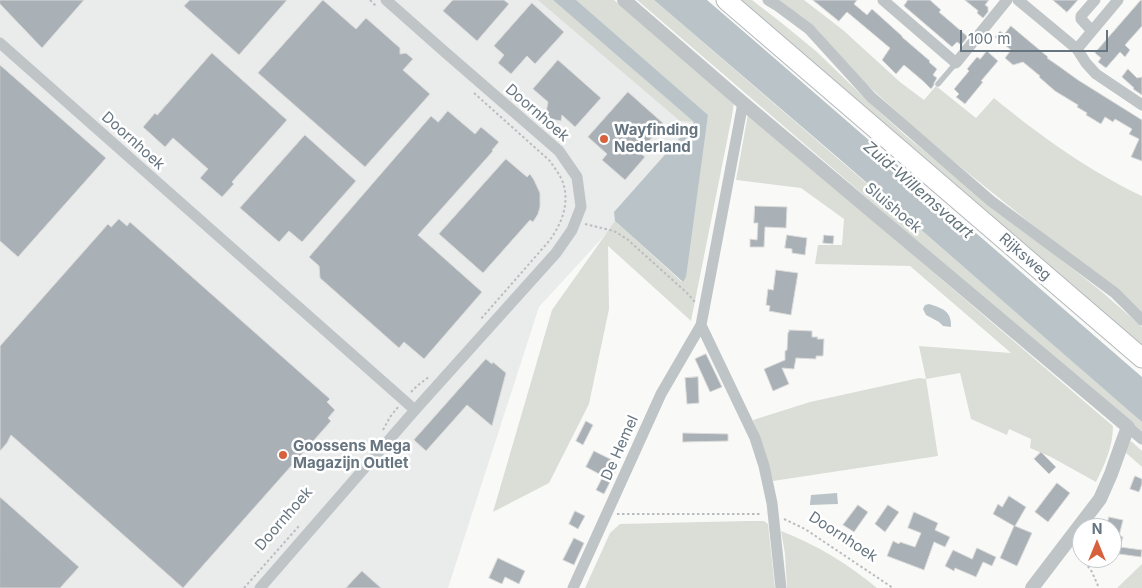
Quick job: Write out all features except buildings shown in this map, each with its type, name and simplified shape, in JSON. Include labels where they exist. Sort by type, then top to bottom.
[{"type":"main road","name":"Rijksweg","points":[[726,0],[1142,358]]},
{"type":"street","name":"Sluishoek","points":[[624,0],[743,103],[1142,439]]},
{"type":"street","name":"Rijksweg","points":[[768,0],[809,29],[871,97],[991,202],[1115,292],[1142,320]]},
{"type":"street","points":[[882,0],[956,63],[1006,0]]},
{"type":"street","points":[[1019,0],[1077,49],[1096,74],[1142,105]]},
{"type":"street","points":[[1092,31],[1081,19],[1081,16],[1094,0]]},
{"type":"street","points":[[1077,49],[1118,0]]},
{"type":"street","name":"Doornhoek","points":[[260,588],[415,410],[556,253],[572,230],[581,207],[577,177],[559,151],[446,53],[382,3]]},
{"type":"street","name":"Doornhoek","points":[[0,42],[415,410]]},
{"type":"street","points":[[743,103],[701,325],[755,438],[768,482],[781,588]]},
{"type":"street","name":"De Hemel","points":[[573,588],[661,394],[701,325]]},
{"type":"street","points":[[1032,588],[1100,499],[1112,474],[1128,428]]},
{"type":"lane","points":[[938,84],[956,63]]},
{"type":"path","points":[[370,0],[382,3]]},
{"type":"path","name":"Doornhoek","points":[[470,89],[550,161],[564,186],[565,198],[564,211],[559,226],[550,240],[479,321]]},
{"type":"path","points":[[575,222],[614,230],[627,239],[687,293],[704,311]]},
{"type":"path","points":[[382,432],[390,417],[417,386],[434,373]]},
{"type":"path","points":[[606,514],[773,514]]},
{"type":"path","name":"Doornhoek","points":[[773,514],[805,528],[894,588]]},
{"type":"path","name":"Doornhoek","points":[[244,588],[303,521]]},
{"type":"path","points":[[1089,568],[1099,588]]},
{"type":"shaded area","points":[[0,0],[582,0],[716,114],[539,307],[448,588],[0,588]]},
{"type":"shaded area","points":[[538,0],[553,0],[694,122],[680,121]]},
{"type":"shaded area","points":[[576,0],[614,0],[734,102],[732,116],[691,321],[608,246],[609,309],[589,404],[549,483],[493,512],[552,310],[615,221],[682,282],[708,115]]},
{"type":"shaded area","points":[[637,0],[654,0],[1125,406],[1142,422],[1142,435],[823,160]]},
{"type":"shaded area","points":[[732,0],[752,0],[783,24],[817,52],[906,136],[1101,291],[1142,327],[1142,349]]},
{"type":"shaded area","points":[[770,0],[804,0],[843,30],[900,82],[924,100],[936,86],[976,118],[994,98],[1065,152],[1142,196],[1142,313],[913,127]]},
{"type":"shaded area","points":[[748,114],[1113,426],[1112,441],[1108,455],[1096,482],[1051,457],[1030,448],[1031,439],[1009,429],[1007,435],[971,419],[960,373],[926,379],[919,346],[1011,353],[910,266],[815,264],[818,245],[842,245],[844,219],[801,188],[736,180]]},
{"type":"shaded area","points":[[919,378],[926,379],[938,456],[773,481],[753,420],[810,402]]},
{"type":"shaded area","points":[[1131,441],[1142,451],[1142,467],[1125,452]]},
{"type":"shaded area","points":[[764,521],[768,524],[775,588],[585,588],[610,533],[620,524]]},
{"type":"shaded area","points":[[781,531],[807,542],[832,556],[877,588],[787,588],[785,554]]},
{"type":"shaded area","points":[[1142,564],[1142,588],[1117,588]]},
{"type":"water","points":[[553,0],[576,0],[708,115],[686,277],[683,282],[615,221],[614,212],[694,122]]},
{"type":"water","name":"Zuid-Willemsvaart","points":[[654,0],[707,0],[750,37],[1142,377],[1142,422],[836,156]]},
{"type":"water","points":[[929,304],[942,309],[948,314],[951,327],[943,326],[926,315],[923,309],[925,305]]},
{"type":"water","points":[[837,493],[838,504],[810,505],[811,495]]},
{"type":"place","name":"Wayfinding Nederland","points":[[604,139]]},
{"type":"place","name":"Goossens Mega Magazijn Outlet","points":[[283,455]]}]
